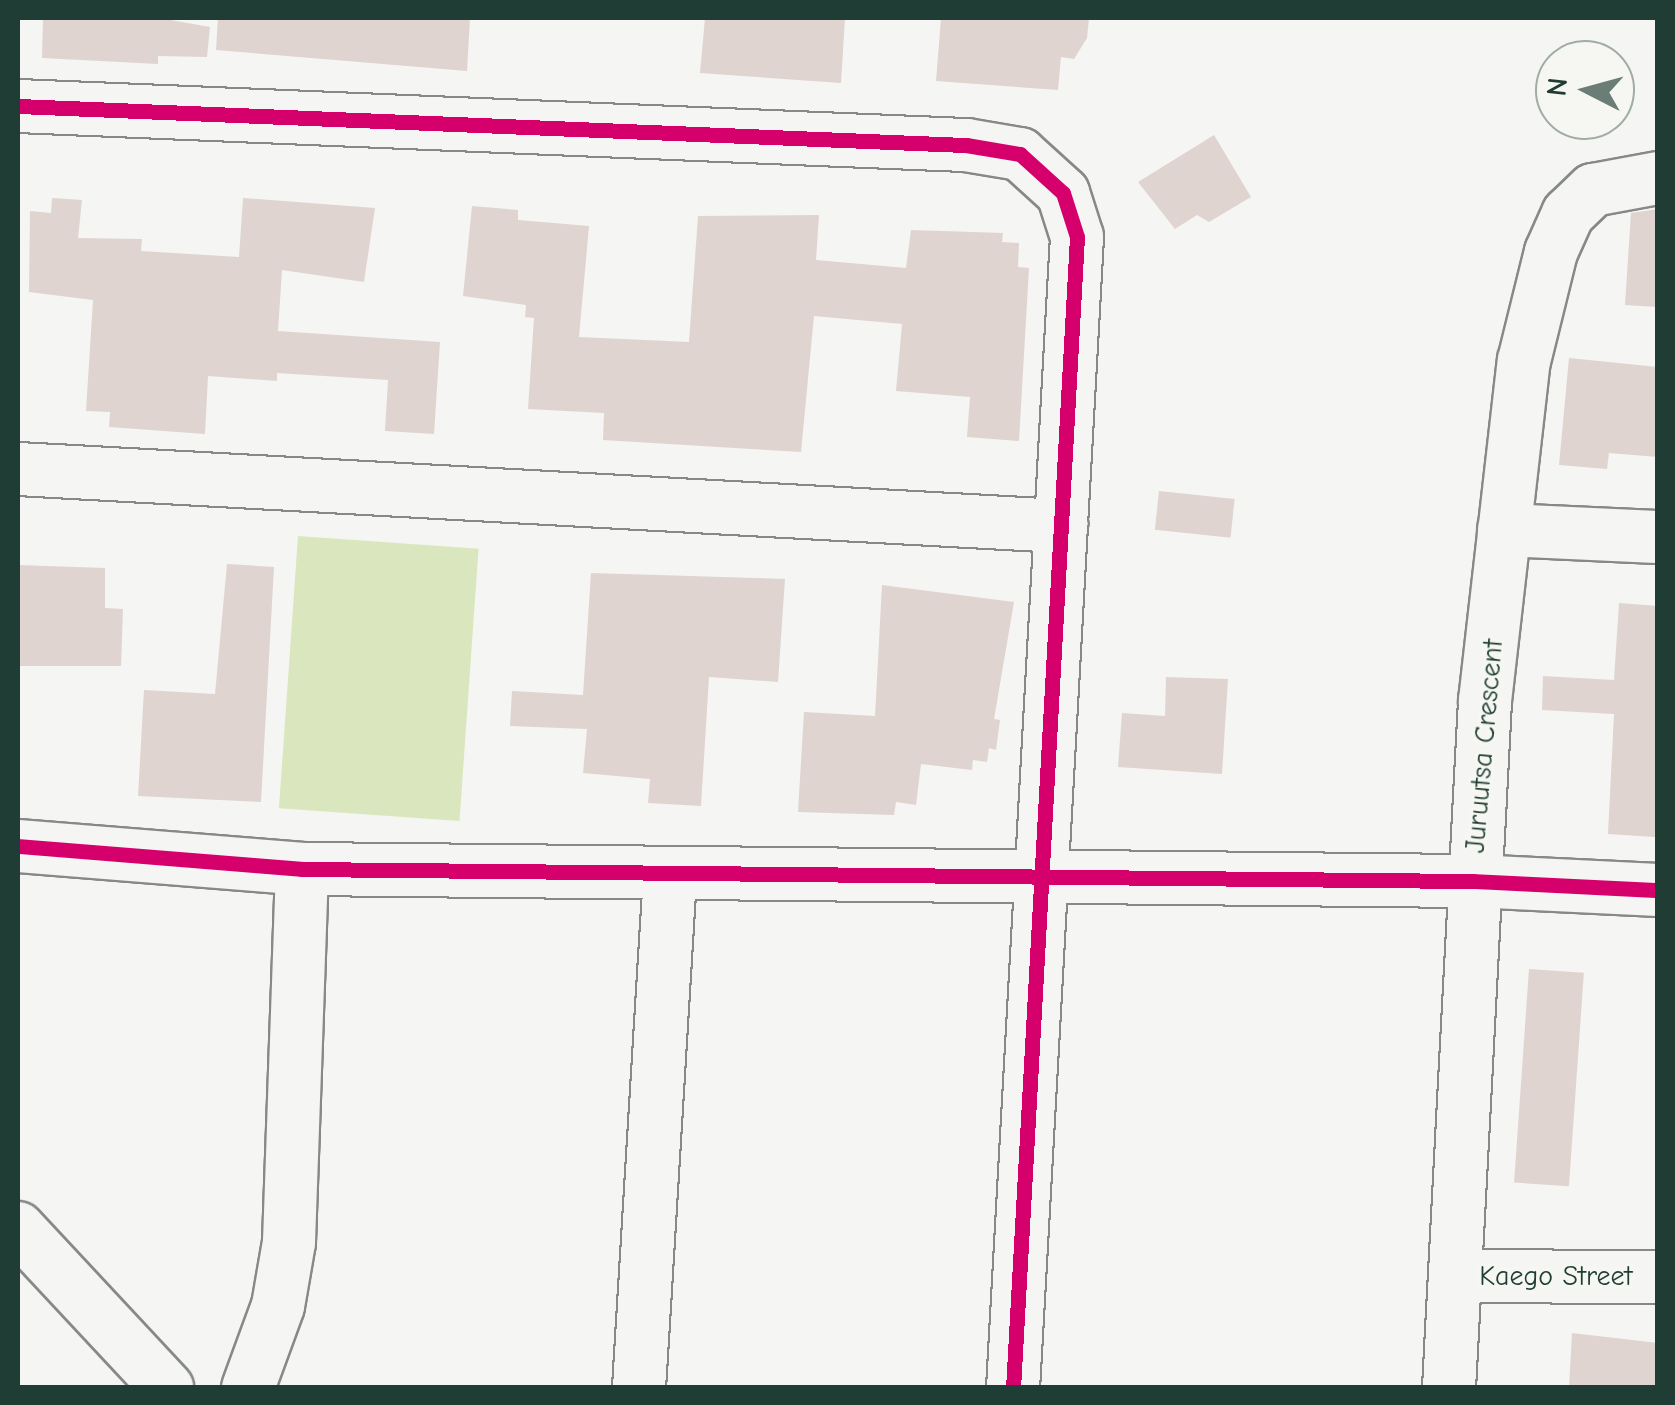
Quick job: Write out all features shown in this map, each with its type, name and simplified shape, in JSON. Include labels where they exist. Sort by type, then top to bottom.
[{"type":"street","points":[[18,106],[946,144],[1020,154],[1063,193],[1077,237],[1014,1388]]},
{"type":"street","name":"Juruutsa Crescent","points":[[1449,1388],[1474,881],[1504,530],[1524,361],[1551,252],[1568,214],[1592,190],[1658,178]]},
{"type":"street","points":[[18,469],[1061,526]]},
{"type":"street","points":[[1504,530],[1658,536]]},
{"type":"street","points":[[18,846],[302,869],[1041,881],[1474,881],[1658,890]]},
{"type":"street","points":[[248,1388],[278,1306],[289,1242],[302,869]]},
{"type":"street","points":[[638,1388],[670,875]]},
{"type":"street","points":[[18,1228],[167,1388]]},
{"type":"street","name":"Kaego Street","points":[[1455,1276],[1658,1277]]},
{"type":"green space","points":[[298,536],[479,549],[460,821],[279,808]]},
{"type":"building","points":[[43,18],[159,18],[210,27],[207,57],[158,56],[158,64],[42,58]]},
{"type":"building","points":[[218,18],[470,18],[467,71],[216,50]]},
{"type":"building","points":[[705,18],[845,18],[841,83],[700,73]]},
{"type":"building","points":[[941,18],[1089,18],[1087,38],[1074,59],[1061,57],[1058,90],[936,81]]},
{"type":"building","points":[[1214,135],[1251,197],[1209,222],[1197,215],[1175,229],[1138,182]]},
{"type":"building","points":[[52,198],[82,200],[78,238],[142,239],[141,251],[239,257],[243,198],[375,208],[364,282],[282,270],[278,331],[440,342],[434,434],[385,431],[388,380],[277,373],[277,381],[208,376],[205,434],[109,427],[110,412],[86,411],[93,300],[29,292],[30,211],[51,213]]},
{"type":"building","points":[[472,206],[518,210],[518,220],[589,226],[579,337],[689,342],[698,216],[819,215],[816,260],[906,268],[911,230],[1003,233],[1002,242],[1019,243],[1018,267],[1029,268],[1019,441],[967,437],[970,397],[896,391],[902,324],[814,316],[801,452],[603,440],[604,413],[528,409],[534,318],[525,317],[526,305],[463,296]]},
{"type":"building","points":[[1658,209],[1658,307],[1625,305],[1631,213]]},
{"type":"building","points":[[1569,358],[1658,367],[1658,457],[1609,453],[1607,469],[1559,465]]},
{"type":"building","points":[[1159,491],[1235,499],[1231,538],[1155,530]]},
{"type":"building","points":[[227,564],[274,567],[261,802],[138,796],[144,690],[215,694]]},
{"type":"building","points":[[18,565],[105,568],[105,608],[123,609],[121,666],[18,666]]},
{"type":"building","points":[[591,573],[785,579],[778,682],[709,677],[701,806],[648,803],[650,779],[583,773],[587,729],[510,726],[512,691],[583,695]]},
{"type":"building","points":[[882,585],[1014,602],[994,719],[1000,720],[996,750],[989,748],[987,762],[973,760],[972,770],[921,764],[916,805],[896,802],[894,815],[798,812],[804,712],[875,716]]},
{"type":"building","points":[[1619,603],[1658,606],[1655,837],[1608,834],[1614,714],[1542,710],[1543,676],[1614,680]]},
{"type":"building","points":[[1166,677],[1228,679],[1222,774],[1118,767],[1122,713],[1165,716]]},
{"type":"building","points":[[1529,969],[1584,973],[1569,1186],[1514,1182]]},
{"type":"building","points":[[1572,1333],[1658,1343],[1658,1388],[1569,1388]]},
{"type":"cycle path","points":[[18,106],[966,145],[1020,154],[1063,193],[1077,237],[1013,1388]]},
{"type":"cycle path","points":[[18,846],[302,869],[1473,881],[1658,890]]}]
